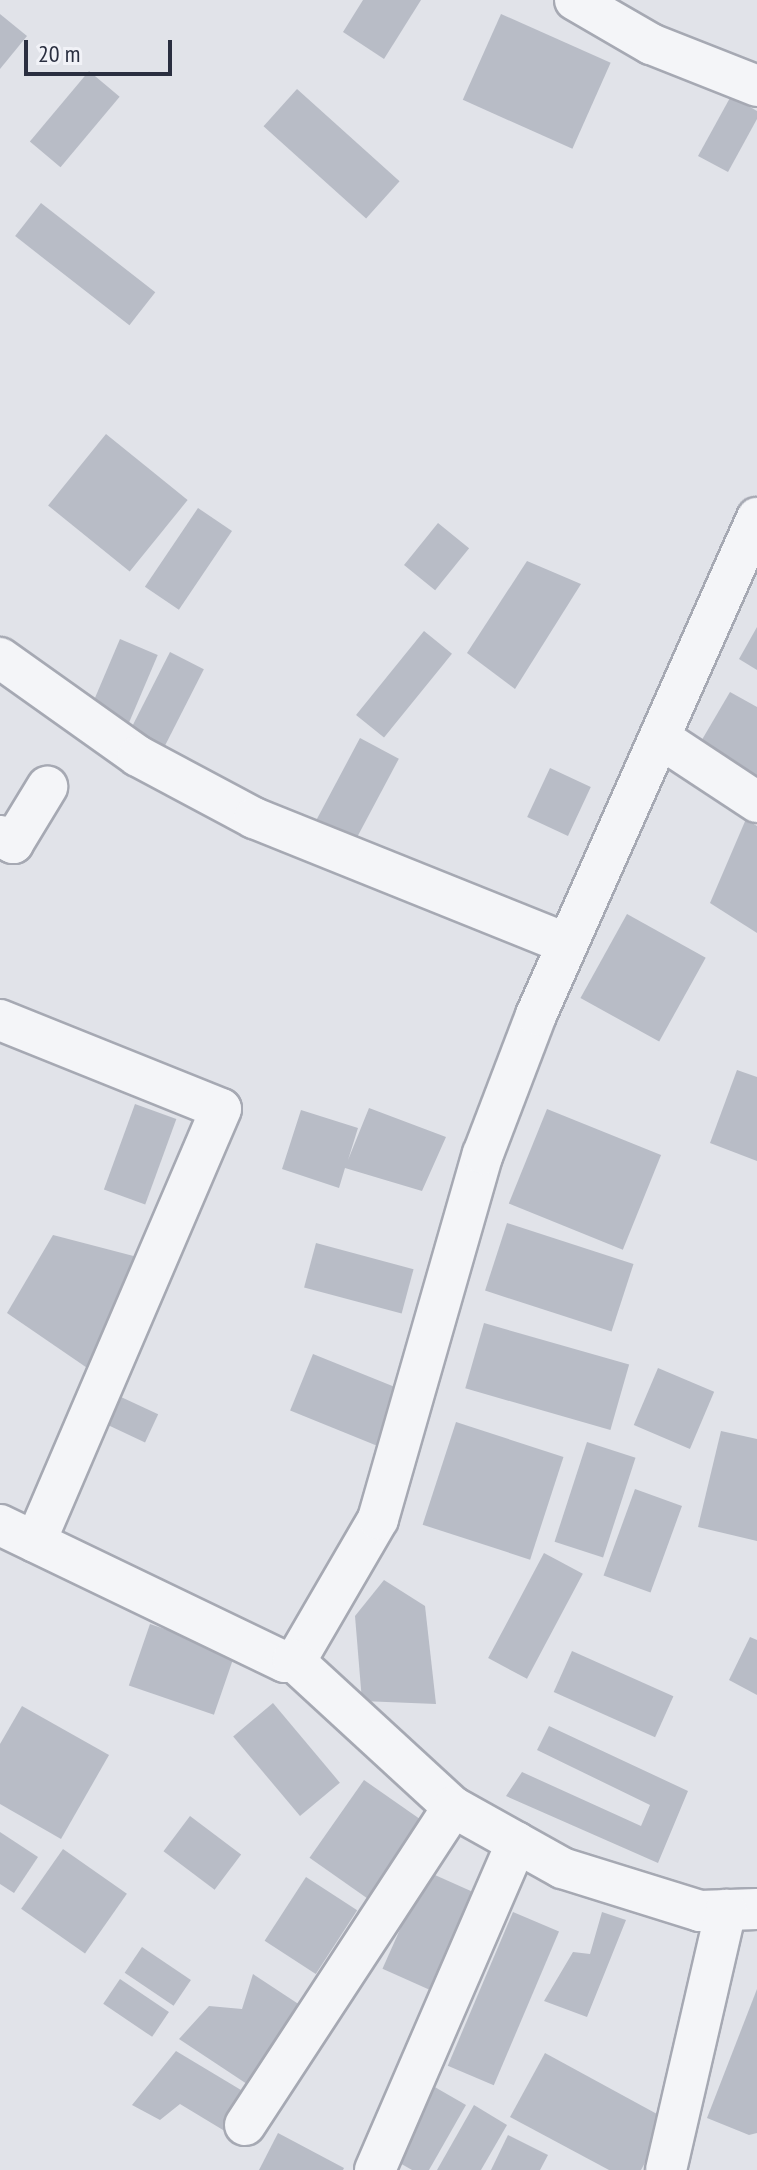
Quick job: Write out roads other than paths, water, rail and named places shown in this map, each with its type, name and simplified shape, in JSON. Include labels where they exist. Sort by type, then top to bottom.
[{"type":"street","points":[[575,0],[651,44],[757,86]]},
{"type":"street","points":[[293,1660],[378,1519],[445,1267],[567,944],[757,518]]},
{"type":"street","points":[[0,658],[138,756],[254,818],[567,944]]},
{"type":"street","points":[[660,738],[757,802]]},
{"type":"street","points":[[0,836],[13,843],[47,787]]},
{"type":"street","points":[[0,1020],[221,1109],[17,1533],[293,1660],[453,1807],[562,1868],[700,1911],[741,1910],[666,2170]]},
{"type":"street","points":[[245,2125],[453,1807]]},
{"type":"street","points":[[375,2170],[517,1842]]}]
